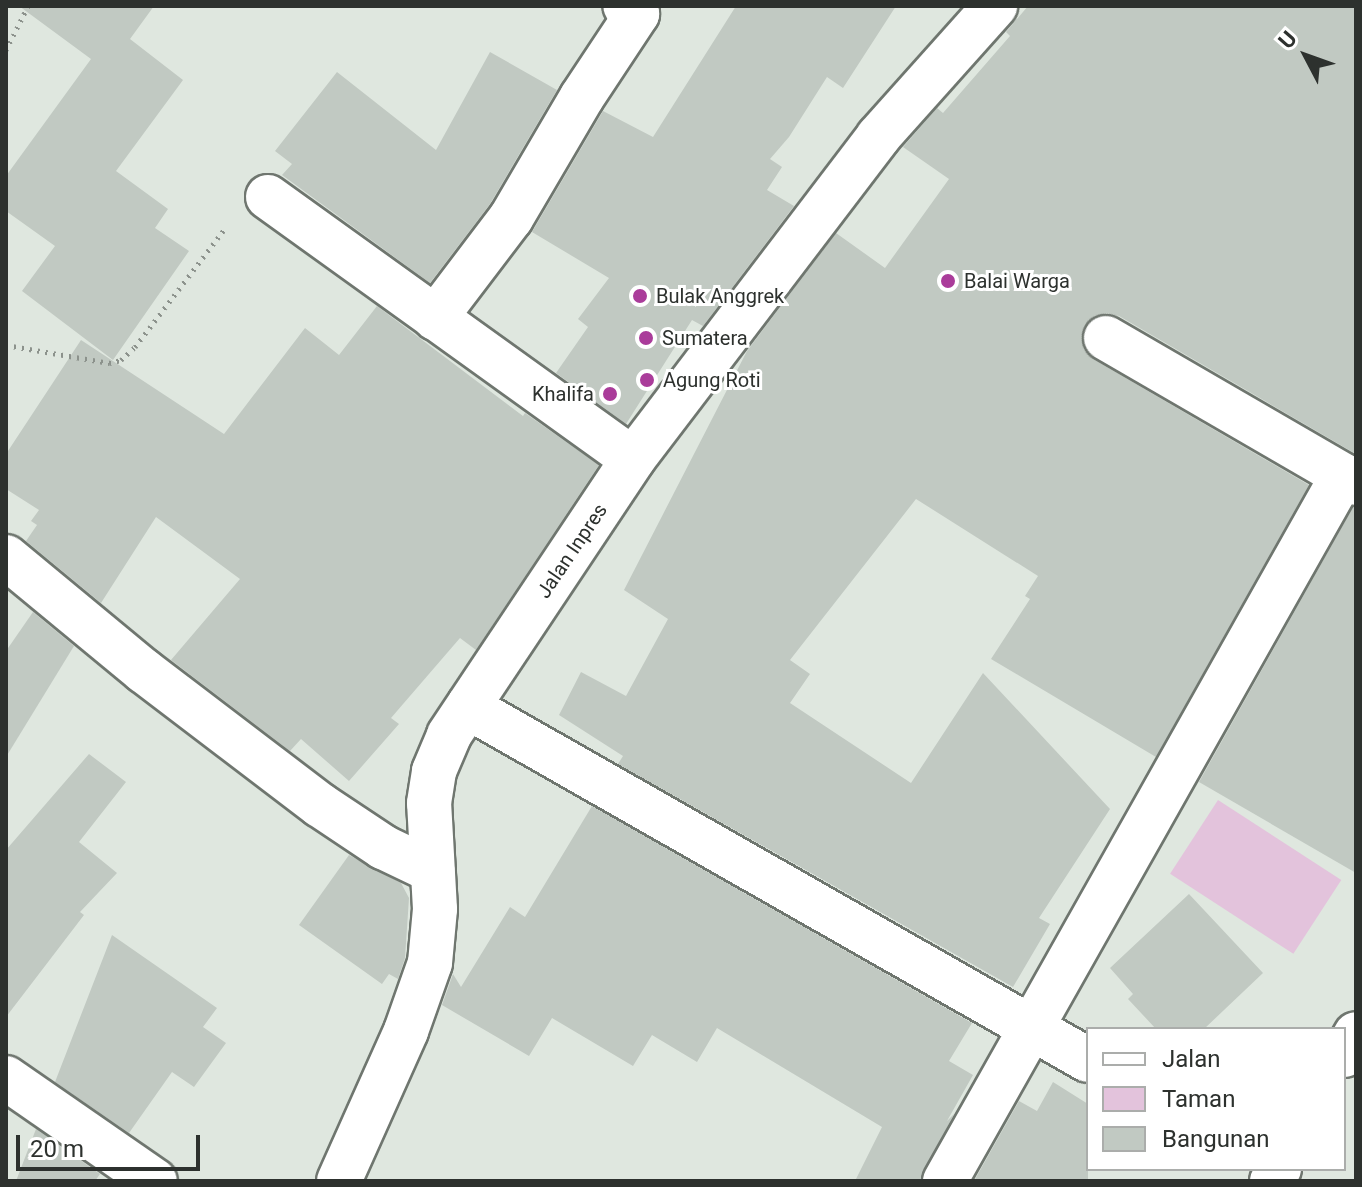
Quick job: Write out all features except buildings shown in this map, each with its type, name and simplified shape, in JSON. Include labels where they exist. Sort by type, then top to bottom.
[{"type":"street","points":[[435,318],[511,218],[582,97],[637,14],[625,6]]},
{"type":"street","name":"Jalan Inpres","points":[[339,1181],[406,1031],[427,974],[434,935],[428,818],[434,771],[449,735],[633,459],[878,137],[995,6]]},
{"type":"street","points":[[268,197],[633,459]]},
{"type":"street","points":[[945,1181],[1349,479],[1106,338]]},
{"type":"street","points":[[6,557],[144,671],[320,805],[383,847],[433,871]]},
{"type":"street","points":[[468,707],[1086,1059]]},
{"type":"street","points":[[1346,1052],[1356,1034]]},
{"type":"street","points":[[6,1078],[155,1181]]},
{"type":"path","points":[[6,50],[28,6]]},
{"type":"path","points":[[6,345],[109,363],[121,360],[135,347],[251,196],[259,194],[268,197]]},
{"type":"green space","points":[[1218,800],[1341,880],[1293,954],[1170,874]]},
{"type":"place","name":"Balai Warga","points":[[948,281]]},
{"type":"place","name":"Bulak Anggrek","points":[[640,296]]},
{"type":"place","name":"Sumatera","points":[[646,338]]},
{"type":"place","name":"Agung Roti","points":[[647,380]]},
{"type":"place","name":"Khalifa","points":[[610,394]]}]
